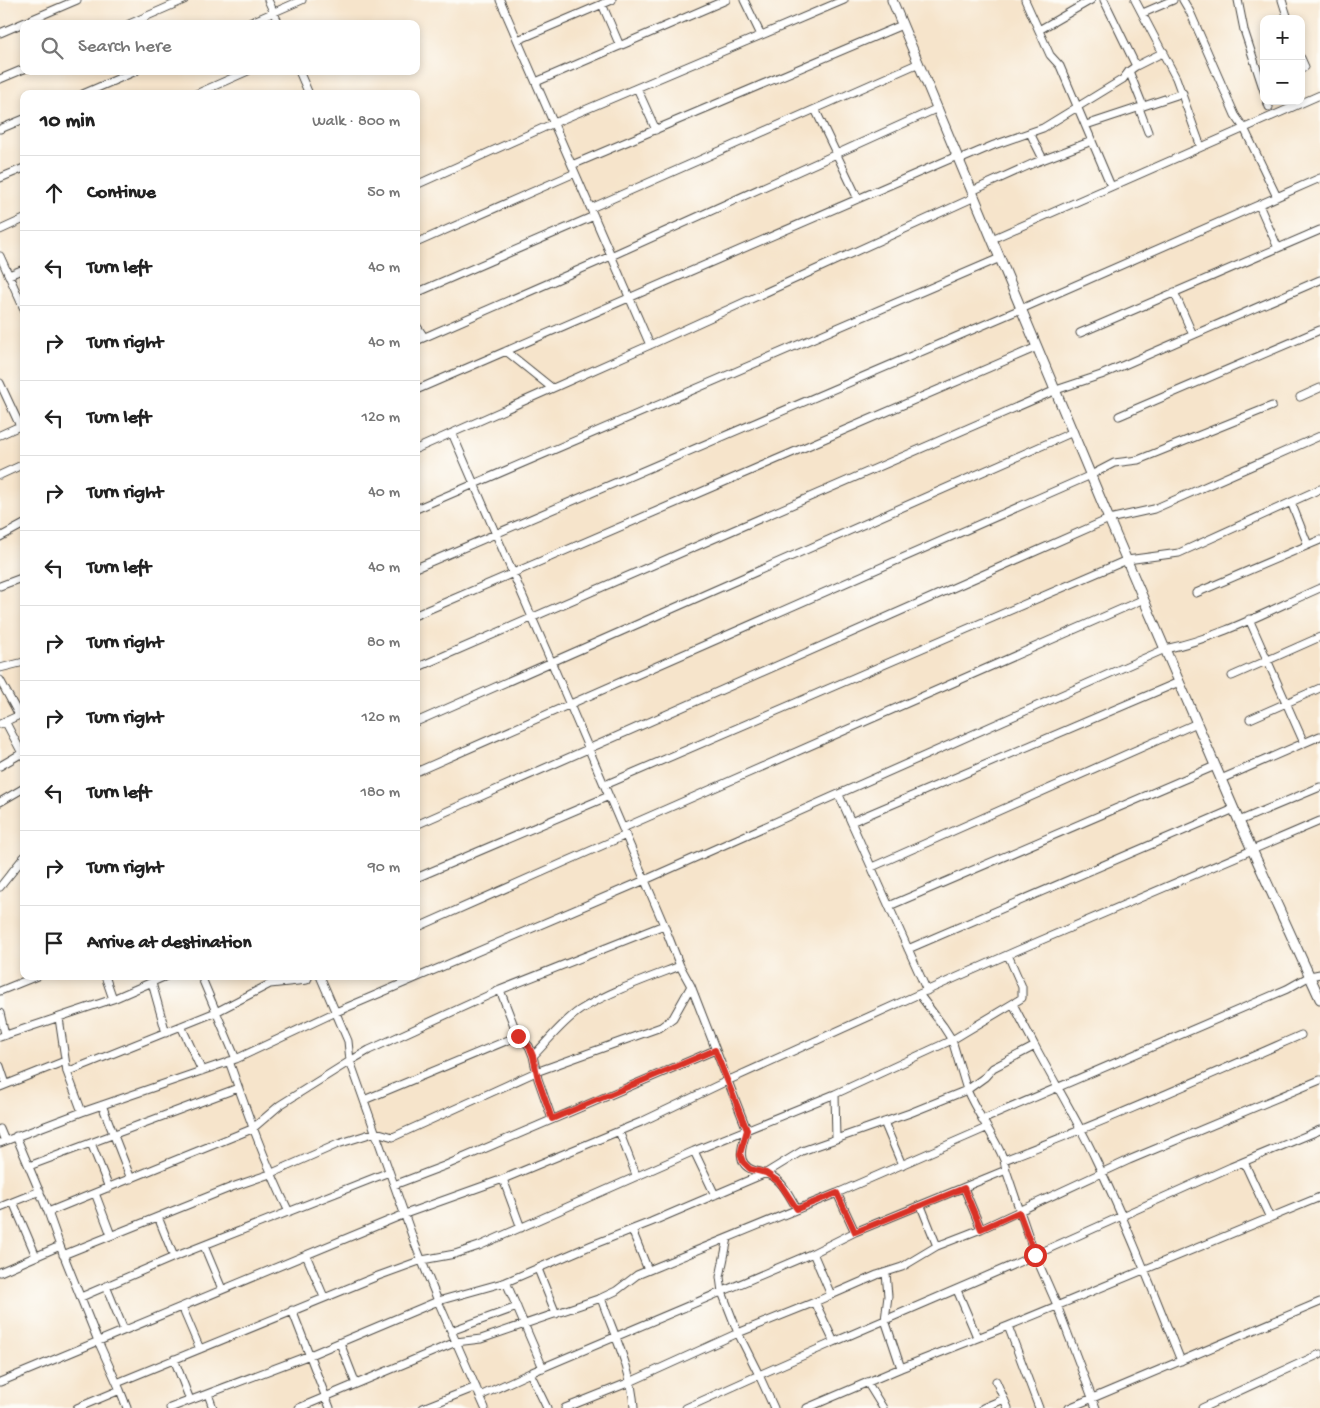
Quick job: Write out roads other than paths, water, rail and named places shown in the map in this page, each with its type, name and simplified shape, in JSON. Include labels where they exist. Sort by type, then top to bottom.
[{"type":"street","points":[[30,20],[77,0]]},
{"type":"street","points":[[138,20],[184,0]]},
{"type":"street","points":[[268,0],[277,20]]},
{"type":"street","points":[[256,20],[302,0]]},
{"type":"street","points":[[500,0],[650,345]]},
{"type":"street","points":[[518,40],[612,0]]},
{"type":"street","points":[[536,82],[726,0]]},
{"type":"street","points":[[744,0],[761,35]]},
{"type":"street","points":[[420,183],[554,123],[844,0]]},
{"type":"street","points":[[892,0],[1109,519],[1239,821],[1320,999]]},
{"type":"street","points":[[1026,0],[1050,55],[1060,66],[1111,186]]},
{"type":"street","points":[[1038,30],[1090,0]]},
{"type":"street","points":[[1104,0],[1136,66]]},
{"type":"street","points":[[1135,0],[1164,52],[1182,93],[1201,147]]},
{"type":"street","points":[[1143,13],[1173,0]]},
{"type":"street","points":[[1183,0],[1235,115],[1244,128],[1277,197]]},
{"type":"street","points":[[1238,0],[1244,30],[1260,80]]},
{"type":"street","points":[[1282,0],[1287,15]]},
{"type":"street","points":[[602,4],[620,46]]},
{"type":"street","points":[[0,33],[20,24]]},
{"type":"street","points":[[572,165],[902,24]]},
{"type":"street","points":[[420,388],[858,199],[958,158],[1043,128],[1123,79],[1136,66],[1164,52]]},
{"type":"street","points":[[591,208],[919,63]]},
{"type":"street","points":[[0,79],[20,71]]},
{"type":"street","points":[[1129,71],[1148,132]]},
{"type":"street","points":[[92,90],[127,75]]},
{"type":"street","points":[[205,90],[239,75]]},
{"type":"street","points":[[301,75],[307,90]]},
{"type":"street","points":[[637,88],[656,130]]},
{"type":"street","points":[[1086,125],[1182,93]]},
{"type":"street","points":[[992,239],[1320,95]]},
{"type":"street","points":[[420,340],[611,256],[938,108]]},
{"type":"street","points":[[815,109],[858,199]]},
{"type":"street","points":[[0,129],[20,121]]},
{"type":"street","points":[[1030,133],[1043,159]]},
{"type":"street","points":[[420,447],[650,345],[973,194],[1043,159],[1092,141]]},
{"type":"street","points":[[0,178],[20,170]]},
{"type":"street","points":[[420,241],[575,173]]},
{"type":"street","points":[[420,566],[1022,309],[1320,178]]},
{"type":"street","points":[[1259,205],[1278,248]]},
{"type":"street","points":[[420,291],[594,216]]},
{"type":"street","points":[[0,230],[20,221]]},
{"type":"street","points":[[1080,333],[1320,230]]},
{"type":"street","points":[[0,256],[20,300]]},
{"type":"street","points":[[420,507],[1000,258]]},
{"type":"street","points":[[9,275],[20,270]]},
{"type":"street","points":[[420,666],[1056,390],[1094,378],[1320,280]]},
{"type":"street","points":[[1174,292],[1193,335]]},
{"type":"street","points":[[1120,416],[1320,330]]},
{"type":"street","points":[[420,332],[424,338]]},
{"type":"street","points":[[420,613],[1037,347]]},
{"type":"street","points":[[506,351],[552,388]]},
{"type":"street","points":[[0,383],[3,397],[20,422]]},
{"type":"street","points":[[1300,397],[1320,388]]},
{"type":"street","points":[[420,770],[1091,475],[1114,463],[1138,460],[1272,406]]},
{"type":"street","points":[[0,435],[20,426]]},
{"type":"street","points":[[420,720],[1073,432]]},
{"type":"street","points":[[452,433],[605,785],[680,966],[691,986],[747,1130],[740,1154],[743,1162],[750,1169],[766,1173],[779,1182],[797,1209]]},
{"type":"street","points":[[420,823],[1109,519],[1154,509],[1320,436]]},
{"type":"street","points":[[0,475],[20,466]]},
{"type":"street","points":[[605,785],[1127,560],[1179,553],[1320,489]]},
{"type":"street","points":[[1291,502],[1308,545]]},
{"type":"street","points":[[0,537],[20,526]]},
{"type":"street","points":[[1196,593],[1320,540]]},
{"type":"street","points":[[0,586],[20,578]]},
{"type":"street","points":[[420,976],[839,795],[1165,649],[1190,644],[1320,588]]},
{"type":"street","points":[[623,828],[1144,599]]},
{"type":"street","points":[[1249,619],[1304,743]]},
{"type":"street","points":[[1232,676],[1320,638]]},
{"type":"street","points":[[0,668],[20,663]]},
{"type":"street","points":[[0,680],[20,712]]},
{"type":"street","points":[[851,822],[1179,682]]},
{"type":"street","points":[[1250,719],[1320,688]]},
{"type":"street","points":[[20,714],[2,722],[20,749]]},
{"type":"street","points":[[872,867],[1197,723]]},
{"type":"street","points":[[1221,779],[1320,736]]},
{"type":"street","points":[[0,766],[20,756]]},
{"type":"street","points":[[889,906],[1215,766]]},
{"type":"street","points":[[1239,821],[1320,787]]},
{"type":"street","points":[[0,802],[20,790]]},
{"type":"street","points":[[839,795],[927,991]]},
{"type":"street","points":[[420,876],[609,796]]},
{"type":"street","points":[[908,949],[1234,809]]},
{"type":"street","points":[[0,1382],[405,1214],[503,1179],[620,1131],[919,994],[1320,821]]},
{"type":"street","points":[[420,926],[626,836]]},
{"type":"street","points":[[0,887],[20,863]]},
{"type":"street","points":[[48,1212],[252,1129],[280,1105],[350,1061],[391,1039],[500,990],[664,925]]},
{"type":"street","points":[[77,1408],[174,1360],[292,1310],[422,1260],[455,1254],[479,1246],[694,1150],[835,1094],[952,1040],[1022,998],[1022,987],[1008,955]]},
{"type":"street","points":[[533,1056],[562,1026],[580,1011],[608,996],[680,966]]},
{"type":"street","points":[[982,1120],[1287,989],[1310,976],[1320,974]]},
{"type":"street","points":[[0,991],[27,980]]},
{"type":"street","points":[[107,980],[113,1000]]},
{"type":"street","points":[[0,1014],[3,1035],[113,1000],[158,980]]},
{"type":"street","points":[[203,980],[216,1012],[232,1060],[238,1088],[252,1129],[270,1174],[289,1212]]},
{"type":"street","points":[[67,1072],[216,1012],[270,984],[307,980]]},
{"type":"street","points":[[322,980],[348,1041],[350,1061],[422,1260],[485,1408]]},
{"type":"street","points":[[0,1129],[2,1142],[232,1060],[411,980]]},
{"type":"street","points":[[152,983],[166,1032]]},
{"type":"street","points":[[63,1255],[252,1179],[270,1174],[338,1144],[376,1132],[393,1136],[536,1072],[643,1034],[668,1023],[673,1018],[691,986]]},
{"type":"street","points":[[500,990],[518,1036],[529,1046],[552,1119]]},
{"type":"street","points":[[919,994],[944,1026],[952,1040],[967,1090],[1004,1160],[1019,1212],[1096,1408]]},
{"type":"street","points":[[1013,1004],[1102,1172],[1144,1268],[1180,1361]]},
{"type":"street","points":[[60,1018],[67,1072],[82,1112]]},
{"type":"street","points":[[182,1026],[202,1070]]},
{"type":"street","points":[[1004,1160],[1080,1131],[1301,1034]]},
{"type":"street","points":[[364,1100],[518,1036]]},
{"type":"street","points":[[170,1408],[310,1355],[438,1301],[506,1282],[766,1173],[794,1155],[967,1090],[985,1077],[993,1068],[1035,1046]]},
{"type":"street","points":[[394,1185],[444,1166],[715,1050]]},
{"type":"street","points":[[0,1066],[3,1085],[65,1061]]},
{"type":"street","points":[[565,1408],[630,1382],[738,1333],[831,1294],[911,1264],[937,1246],[1019,1212],[1102,1172],[1320,1080]]},
{"type":"street","points":[[29,1166],[238,1088]]},
{"type":"street","points":[[835,1094],[836,1139]]},
{"type":"street","points":[[102,1105],[131,1179]]},
{"type":"street","points":[[884,1122],[902,1165]]},
{"type":"street","points":[[299,1408],[456,1342],[481,1339],[601,1298],[616,1291],[633,1277],[648,1270],[837,1193],[986,1128]]},
{"type":"street","points":[[686,1408],[701,1405],[760,1375],[834,1342],[957,1290],[1320,1130]]},
{"type":"street","points":[[620,1131],[636,1175]]},
{"type":"street","points":[[16,1136],[40,1191],[63,1255],[98,1341],[127,1408]]},
{"type":"street","points":[[91,1143],[109,1188]]},
{"type":"street","points":[[694,1150],[715,1195]]},
{"type":"street","points":[[1244,1162],[1270,1218]]},
{"type":"street","points":[[480,1396],[530,1372],[813,1253],[855,1232],[1006,1170]]},
{"type":"street","points":[[81,1297],[174,1257],[389,1172]]},
{"type":"street","points":[[503,1179],[520,1228]]},
{"type":"street","points":[[964,1188],[981,1229]]},
{"type":"street","points":[[0,1207],[40,1191]]},
{"type":"street","points":[[837,1193],[855,1232]]},
{"type":"street","points":[[95,1194],[111,1235]]},
{"type":"street","points":[[807,1408],[900,1368],[1008,1326],[1144,1268],[1320,1197]]},
{"type":"street","points":[[13,1202],[36,1256]]},
{"type":"street","points":[[921,1206],[937,1246]]},
{"type":"street","points":[[158,1217],[174,1257]]},
{"type":"street","points":[[632,1230],[648,1270]]},
{"type":"street","points":[[728,1238],[720,1277],[722,1292],[738,1333],[760,1375],[774,1408]]},
{"type":"street","points":[[0,1272],[60,1246]]},
{"type":"street","points":[[204,1246],[222,1289]]},
{"type":"street","points":[[813,1253],[831,1294]]},
{"type":"street","points":[[306,1255],[324,1297]]},
{"type":"street","points":[[538,1269],[556,1314]]},
{"type":"street","points":[[886,1273],[888,1296],[885,1320],[900,1368]]},
{"type":"street","points":[[506,1282],[542,1368]]},
{"type":"street","points":[[106,1286],[124,1330]]},
{"type":"street","points":[[957,1290],[977,1337]]},
{"type":"street","points":[[601,1298],[616,1336],[630,1382],[634,1408]]},
{"type":"street","points":[[815,1302],[834,1342]]},
{"type":"street","points":[[1069,1408],[1320,1302]]},
{"type":"street","points":[[182,1307],[200,1349]]},
{"type":"street","points":[[451,1331],[517,1307]]},
{"type":"street","points":[[292,1310],[330,1408]]},
{"type":"street","points":[[1008,1326],[1039,1408]]},
{"type":"street","points":[[340,1343],[356,1384]]},
{"type":"street","points":[[1202,1408],[1320,1354]]},
{"type":"street","points":[[174,1360],[190,1400]]},
{"type":"street","points":[[530,1372],[547,1408]]},
{"type":"street","points":[[996,1381],[1008,1408]]},
{"type":"street","points":[[867,1382],[884,1408]]},
{"type":"street","points":[[423,1408],[476,1387]]},
{"type":"street","points":[[208,1394],[213,1408]]},
{"type":"street","points":[[983,1408],[1004,1399]]}]
